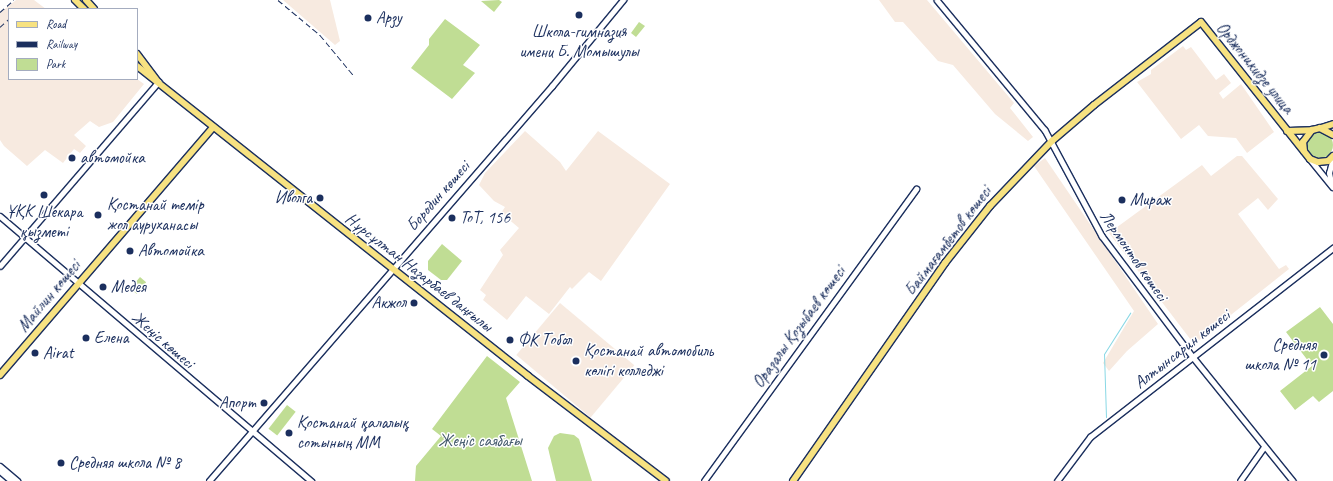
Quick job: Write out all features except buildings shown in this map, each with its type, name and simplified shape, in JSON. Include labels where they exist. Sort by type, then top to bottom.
[{"type":"main road","points":[[75,0],[83,8]]},
{"type":"main road","points":[[86,0],[93,8]]},
{"type":"main road","name":"Баймағамбетов көшесі","points":[[793,481],[970,229],[1052,141],[1094,105],[1201,22]]},
{"type":"main road","name":"Орджоникидзе улица","points":[[1201,22],[1310,159]]},
{"type":"main road","name":"Нұрсұлтан Назарбаев даңғылы","points":[[138,55],[158,82]]},
{"type":"main road","name":"Нұрсұлтан Назарбаев даңғылы","points":[[138,67],[393,269],[666,481]]},
{"type":"main road","points":[[1287,131],[1312,130],[1333,124]]},
{"type":"main road","name":"Майлин көшесі","points":[[0,375],[213,127]]},
{"type":"main road","points":[[1320,128],[1333,135]]},
{"type":"main road","points":[[1304,151],[1303,142],[1312,130]]},
{"type":"main road","points":[[1310,159],[1318,162],[1328,161],[1333,157]]},
{"type":"street","name":"Бородин көшесі","points":[[210,481],[623,0]]},
{"type":"street","name":"Лермонтов көшесі","points":[[937,0],[1052,141],[1102,236],[1193,358],[1293,481]]},
{"type":"street","points":[[0,266],[158,82]]},
{"type":"street","points":[[1332,186],[1329,173],[1333,157]]},
{"type":"street","points":[[1310,159],[1332,186]]},
{"type":"street","name":"Оразалы Қозыбаев көшесі","points":[[704,481],[916,189]]},
{"type":"street","name":"Жеңіс көшесі","points":[[0,216],[311,481]]},
{"type":"street","name":"Алтынсарин көшесі","points":[[1057,481],[1090,437],[1333,248]]},
{"type":"street","points":[[1240,481],[1264,447]]},
{"type":"street","points":[[0,466],[18,481]]},
{"type":"street","points":[[0,471],[12,481]]},
{"type":"shaded area","points":[[16,0],[34,0],[45,8],[8,8],[8,80],[138,80],[144,84],[113,122],[99,127],[90,121],[74,135],[86,146],[80,153],[74,149],[63,163],[45,150],[27,166],[4,146],[0,140],[0,13]]},
{"type":"shaded area","points":[[283,0],[330,0],[340,41],[335,45]]},
{"type":"shaded area","points":[[879,0],[927,0],[1014,103],[1010,108],[1033,137],[1028,141],[995,114],[953,65],[938,61],[903,22],[895,22]]},
{"type":"shaded area","points":[[1183,46],[1186,50],[1191,47],[1216,80],[1224,74],[1231,83],[1219,93],[1223,99],[1241,84],[1274,132],[1247,153],[1236,138],[1208,136],[1199,125],[1181,139],[1137,82],[1151,74],[1151,70]]},
{"type":"shaded area","points":[[525,131],[560,162],[566,171],[598,131],[670,184],[601,281],[589,272],[572,289],[570,287],[549,314],[526,296],[507,320],[483,300],[486,295],[480,290],[503,255],[500,250],[519,228],[501,213],[505,207],[494,201],[479,185],[485,173]]},
{"type":"shaded area","points":[[1237,156],[1242,156],[1278,199],[1268,210],[1258,198],[1238,214],[1279,269],[1286,265],[1289,269],[1194,344],[1109,233],[1202,165],[1211,176]]},
{"type":"shaded area","points":[[1045,158],[1158,324],[1127,351],[1109,371],[1103,363],[1134,311],[1034,166]]},
{"type":"shaded area","name":"Қостанай автомобиль көлігі колледжі","points":[[560,303],[634,365],[591,417],[516,355]]},
{"type":"green space","points":[[499,0],[502,2],[494,12],[481,1]]},
{"type":"green space","points":[[445,19],[480,45],[463,65],[475,73],[452,99],[411,68],[429,45],[429,39]]},
{"type":"green space","points":[[639,22],[645,26],[636,37],[631,33]]},
{"type":"green space","points":[[1320,132],[1329,136],[1333,145],[1329,154],[1320,158],[1311,154],[1307,145],[1311,136]]},
{"type":"green space","points":[[442,244],[462,261],[447,280],[441,280],[428,270],[428,261]]},
{"type":"green space","points":[[140,277],[146,282],[136,294],[130,288]]},
{"type":"green space","points":[[1320,307],[1333,324],[1333,391],[1319,402],[1313,396],[1295,410],[1280,391],[1312,366],[1286,332]]},
{"type":"green space","name":"Жеңіс саябағы","points":[[487,356],[520,382],[506,398],[532,481],[415,481],[416,466],[441,436],[432,429]]},
{"type":"green space","points":[[287,405],[296,412],[277,435],[269,429]]},
{"type":"green space","points":[[560,433],[574,435],[579,439],[592,481],[556,481],[548,448],[554,436]]},
{"type":"waterway","points":[[1106,417],[1104,354],[1130,313]]},
{"type":"railway","points":[[0,12],[14,0]]},
{"type":"railway","points":[[278,0],[320,35],[354,76]]},
{"type":"railway","points":[[0,27],[8,20]]},
{"type":"place","name":"Школа-гимназия имени Б. Момышулы","points":[[579,15]]},
{"type":"place","name":"Арзу","points":[[368,18]]},
{"type":"place","name":"автомойка","points":[[72,158]]},
{"type":"place","name":"ҰҚК Шекара қызметі","points":[[44,195]]},
{"type":"place","name":"Иволга","points":[[320,198]]},
{"type":"place","name":"Мираж","points":[[1122,200]]},
{"type":"place","name":"Қостанай темір жол ауруханасы","points":[[98,215]]},
{"type":"place","name":"ТоТ, 156","points":[[452,218]]},
{"type":"place","name":"Автомойка","points":[[130,251]]},
{"type":"place","name":"Медея","points":[[103,287]]},
{"type":"place","name":"Акжол","points":[[414,303]]},
{"type":"place","name":"Елена","points":[[86,338]]},
{"type":"place","name":"ФК Тобол","points":[[510,340]]},
{"type":"place","name":"Airat","points":[[35,353]]},
{"type":"place","name":"Средняя школа № 11","points":[[1324,355]]},
{"type":"place","name":"Қостанай автомобиль көлігі колледжі","points":[[576,361]]},
{"type":"place","name":"Апорт","points":[[264,403]]},
{"type":"place","name":"Қостанай қалалық сотының ММ","points":[[289,433]]},
{"type":"place","name":"Средняя школа № 8","points":[[61,463]]}]
